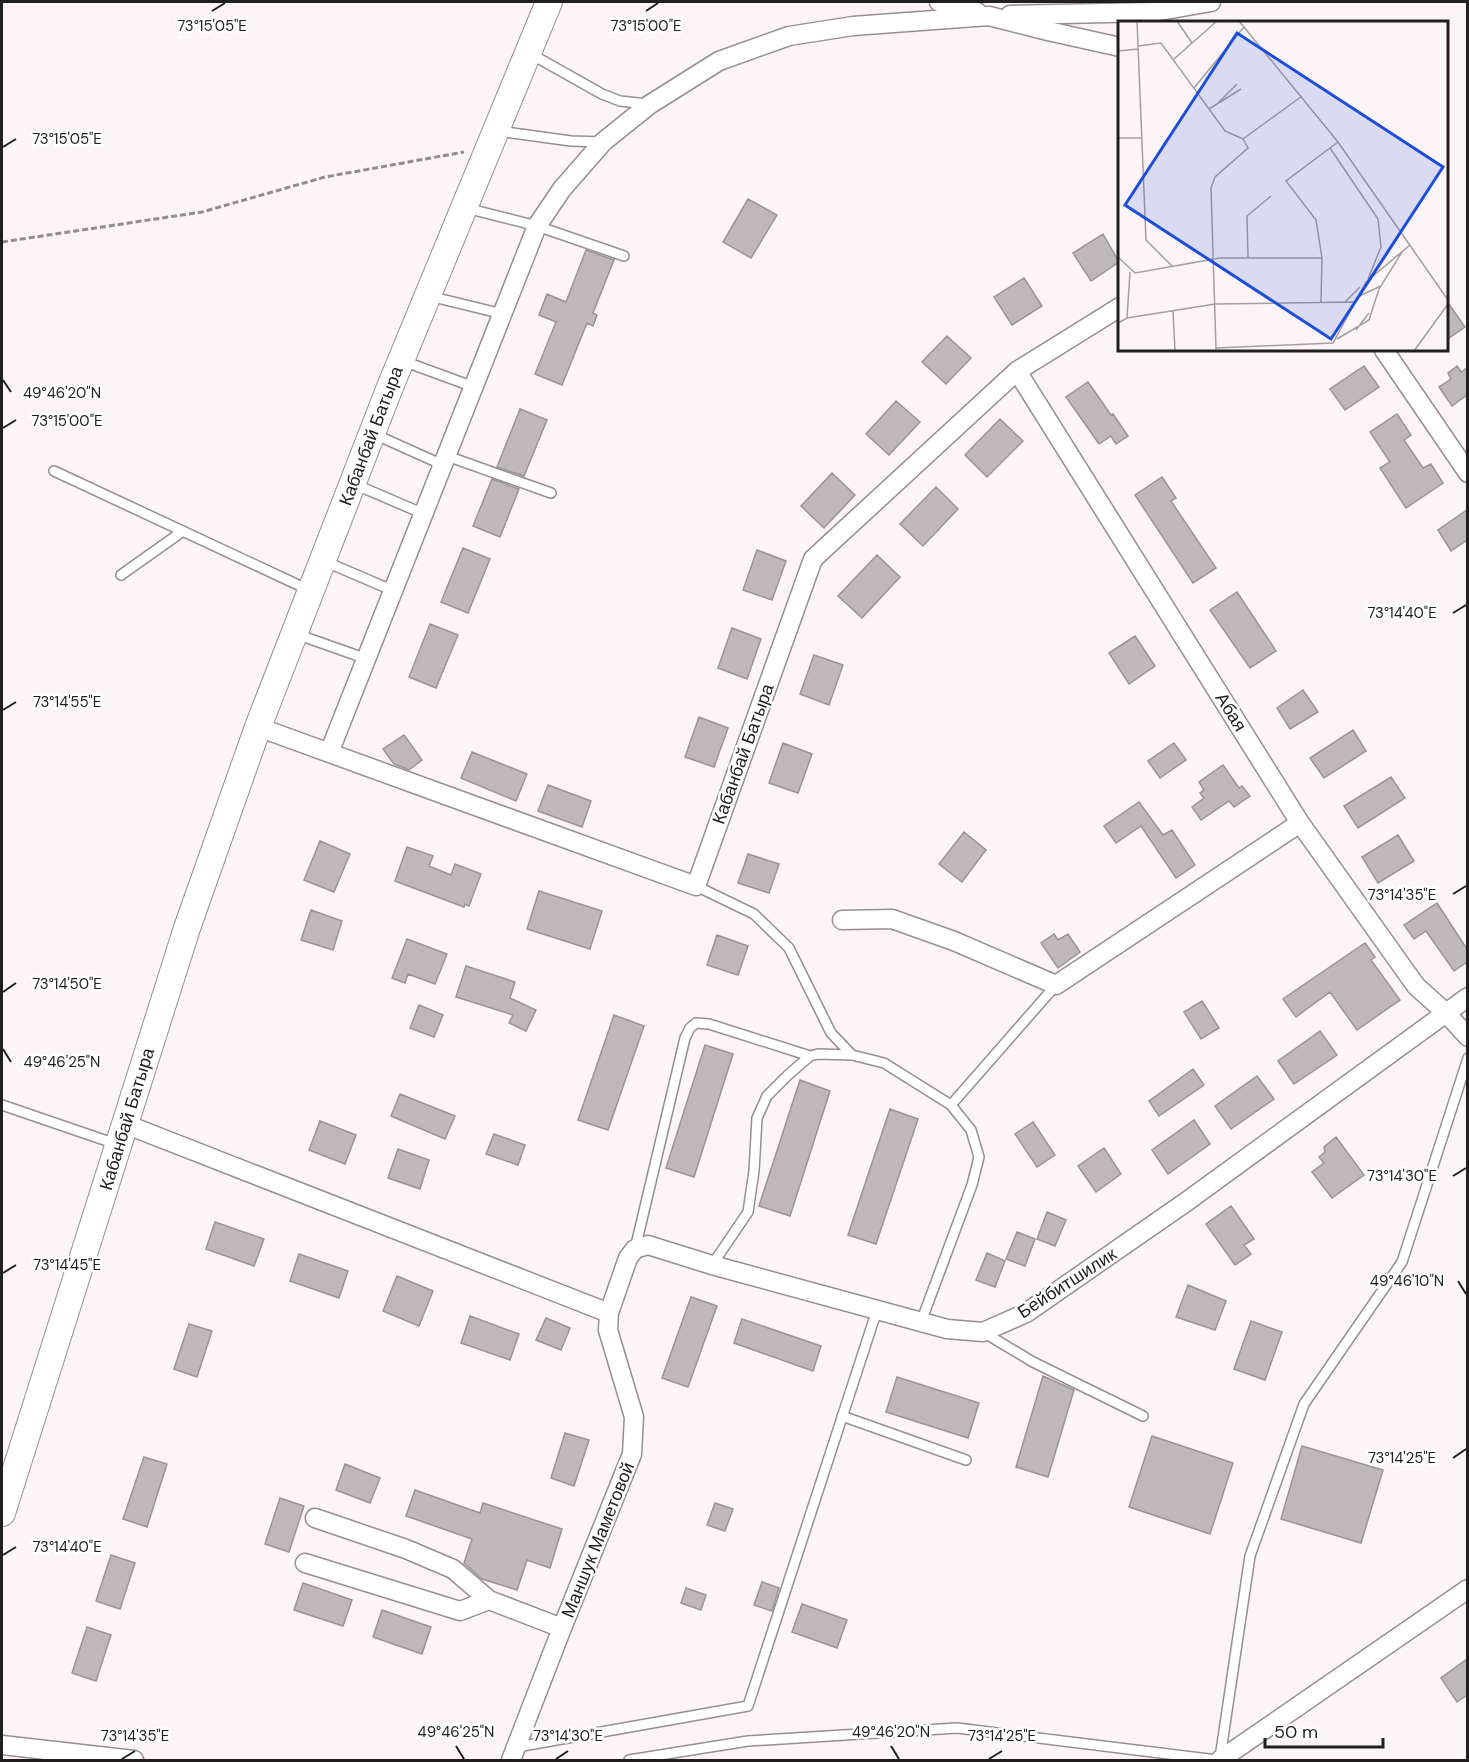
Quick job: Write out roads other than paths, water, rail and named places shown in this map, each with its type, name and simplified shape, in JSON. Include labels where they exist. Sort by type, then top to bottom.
[{"type":"main road","name":"Кабанбай Батыра","points":[[2,1514],[187,928],[258,727],[401,360],[549,2]]},
{"type":"street","points":[[939,2],[1048,32],[1118,46]]},
{"type":"street","points":[[1095,2],[1112,13]]},
{"type":"street","points":[[329,753],[537,226],[562,189],[603,142],[650,105],[719,61],[789,36],[853,26],[988,16],[1112,13],[1158,17],[1211,2]]},
{"type":"street","name":"Кабанбай Батыра","points":[[696,886],[813,559],[1017,371],[1118,308]]},
{"type":"street","points":[[1385,351],[1467,473]]},
{"type":"street","name":"Абая","points":[[1017,371],[1300,823],[1416,986],[1445,1012],[1467,1037]]},
{"type":"street","points":[[258,727],[696,886]]},
{"type":"street","points":[[842,920],[892,919],[954,941],[1056,985],[1300,823]]},
{"type":"street","name":"Бейбитшилик","points":[[635,1249],[648,1245],[712,1265],[921,1322],[948,1329],[983,1332],[1026,1313],[1167,1215],[1467,997]]},
{"type":"street","points":[[122,1135],[609,1313],[628,1258],[635,1249]]},
{"type":"street","name":"Маншук Маметовой","points":[[514,1754],[562,1628],[633,1454],[634,1417],[608,1330],[609,1313]]},
{"type":"street","points":[[315,1518],[406,1549],[453,1569],[489,1600],[562,1628]]},
{"type":"street","points":[[305,1563],[460,1611],[489,1600]]},
{"type":"street","points":[[1219,1761],[1467,1589]]},
{"type":"street","points":[[2,1745],[134,1761]]},
{"type":"lane","points":[[528,52],[602,94],[620,101],[650,105]]},
{"type":"lane","points":[[492,139],[603,142]]},
{"type":"lane","points":[[464,208],[537,226],[624,256]]},
{"type":"lane","points":[[428,296],[503,314]]},
{"type":"lane","points":[[401,360],[474,387]]},
{"type":"lane","points":[[372,433],[445,460],[550,493]]},
{"type":"lane","points":[[54,471],[311,591]]},
{"type":"lane","points":[[353,484],[424,514]]},
{"type":"lane","points":[[121,574],[183,531]]},
{"type":"lane","points":[[323,560],[394,591]]},
{"type":"lane","points":[[294,633],[367,659]]},
{"type":"lane","points":[[696,886],[754,914],[789,948],[831,1033],[852,1055]]},
{"type":"lane","points":[[951,1105],[1056,985]]},
{"type":"lane","points":[[635,1249],[690,1028],[696,1023],[709,1024],[810,1056]]},
{"type":"lane","points":[[712,1265],[748,1212],[757,1118],[767,1096],[810,1056],[818,1054],[852,1055],[884,1063],[951,1105],[971,1130],[979,1157],[972,1185],[921,1322]]},
{"type":"lane","points":[[629,1761],[748,1741],[957,1728],[1219,1761],[1250,1556],[1304,1404],[1402,1262],[1467,1058]]},
{"type":"lane","points":[[2,1105],[122,1135]]},
{"type":"lane","points":[[514,1754],[748,1706],[877,1310]]},
{"type":"lane","points":[[983,1332],[1033,1362],[1143,1416]]},
{"type":"lane","points":[[842,1416],[966,1460]]}]
